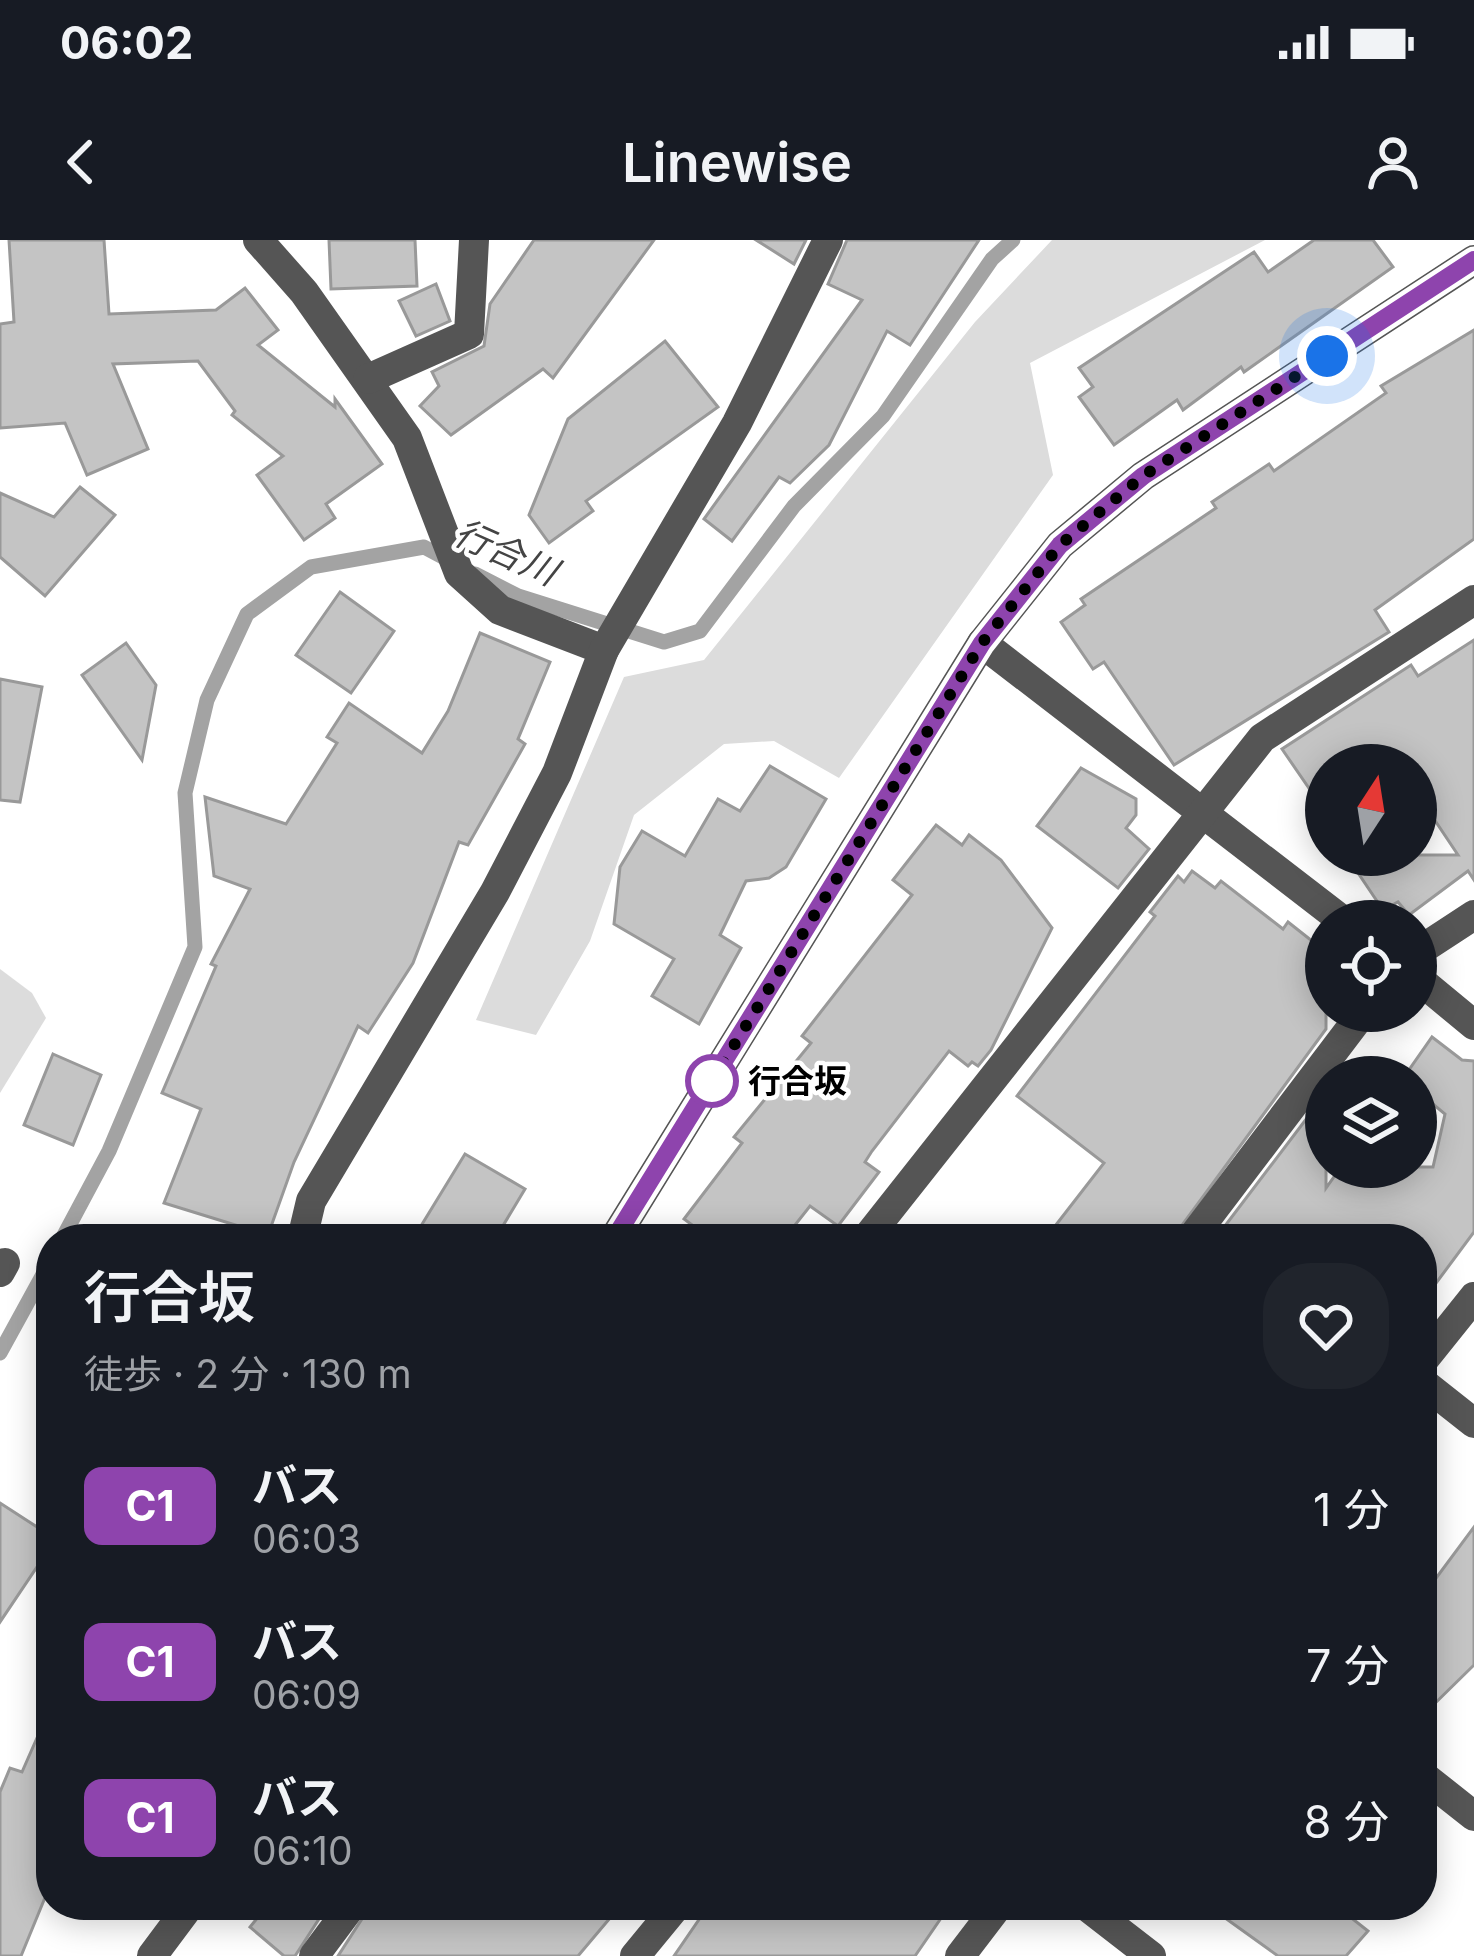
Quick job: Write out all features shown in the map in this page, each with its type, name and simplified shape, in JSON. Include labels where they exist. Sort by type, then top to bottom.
[{"type":"street","points":[[258,240],[368,379],[406,438],[459,573],[500,610],[604,650]]},
{"type":"street","points":[[368,379],[469,334],[474,240]]},
{"type":"street","points":[[306,1224],[311,1201],[495,892],[557,773],[604,650],[736,423],[828,240]]},
{"type":"street","points":[[623,1224],[982,643],[1060,545],[1143,476],[1474,260]]},
{"type":"street","points":[[878,1224],[1262,737],[1474,600]]},
{"type":"street","points":[[982,643],[1315,900]]},
{"type":"street","points":[[1437,939],[1474,915]]},
{"type":"street","points":[[1437,994],[1474,1024]]},
{"type":"street","points":[[1202,1224],[1348,1032]]},
{"type":"street","points":[[1437,1343],[1474,1297]]},
{"type":"street","points":[[1437,1394],[1474,1423]]},
{"type":"street","points":[[1437,1787],[1474,1816]]},
{"type":"street","points":[[153,1953],[160,1920]]},
{"type":"street","points":[[153,1953],[178,1920]]},
{"type":"street","points":[[314,1956],[341,1920]]},
{"type":"street","points":[[635,1956],[664,1920]]},
{"type":"street","points":[[960,1956],[988,1920]]},
{"type":"street","points":[[1104,1920],[1151,1956]]},
{"type":"shaded area","points":[[1052,240],[1265,240],[1030,363],[1053,475],[839,778],[774,741],[724,744],[634,815],[590,941],[536,1035],[476,1020],[624,677],[704,660],[975,322]]},
{"type":"shaded area","points":[[0,969],[32,993],[46,1018],[0,1093]]},
{"type":"building","points":[[9,240],[104,240],[109,314],[216,310],[245,288],[278,330],[258,345],[335,407],[335,399],[382,464],[326,504],[335,518],[304,540],[257,475],[283,456],[232,415],[235,411],[198,361],[113,364],[148,449],[87,475],[65,423],[0,428],[0,324],[14,322]]},
{"type":"building","points":[[329,240],[415,240],[417,286],[331,289]]},
{"type":"building","points":[[534,240],[654,240],[553,378],[543,369],[451,435],[420,406],[439,386],[432,372],[484,346],[490,304]]},
{"type":"building","points":[[756,240],[806,240],[794,264]]},
{"type":"building","points":[[847,240],[979,240],[910,345],[887,331],[829,445],[790,483],[779,477],[732,541],[704,519],[862,300],[828,284]]},
{"type":"building","points":[[1314,240],[1373,240],[1393,267],[1244,372],[1241,367],[1183,410],[1177,400],[1114,445],[1079,397],[1093,387],[1079,368],[1254,252],[1268,272]]},
{"type":"building","points":[[436,284],[450,321],[416,336],[399,301]]},
{"type":"building","points":[[1474,330],[1474,539],[1375,610],[1389,632],[1174,765],[1104,662],[1093,669],[1061,622],[1085,605],[1081,599],[1216,508],[1212,502],[1269,464],[1274,471],[1386,393],[1381,386]]},
{"type":"building","points":[[665,341],[718,407],[586,501],[593,511],[549,543],[529,515],[568,419]]},
{"type":"building","points":[[80,487],[115,515],[45,596],[0,557],[0,493],[54,517]]},
{"type":"building","points":[[340,592],[394,631],[351,693],[296,655]]},
{"type":"building","points":[[480,633],[550,662],[518,739],[525,744],[468,845],[459,842],[413,963],[368,1033],[358,1026],[294,1162],[272,1224],[232,1224],[164,1203],[201,1109],[162,1093],[216,966],[211,964],[250,889],[214,876],[205,797],[286,824],[337,743],[327,737],[349,703],[422,753],[448,711]]},
{"type":"building","points":[[1474,640],[1474,880],[1468,871],[1429,900],[1376,900],[1360,876],[1437,876],[1437,855],[1458,855],[1437,824],[1437,744],[1305,744],[1305,782],[1282,749],[1411,665],[1418,676]]},
{"type":"building","points":[[126,643],[156,685],[142,760],[82,675]]},
{"type":"building","points":[[0,679],[42,687],[20,802],[0,800]]},
{"type":"building","points":[[770,766],[826,799],[786,867],[769,878],[746,881],[720,935],[741,948],[699,1024],[652,996],[674,959],[614,924],[620,867],[642,831],[685,856],[718,799],[740,811]]},
{"type":"building","points":[[1081,768],[1136,799],[1136,815],[1126,828],[1149,849],[1118,888],[1037,826]]},
{"type":"building","points":[[936,825],[962,845],[969,835],[1001,860],[1052,928],[991,1050],[978,1066],[972,1062],[968,1066],[949,1051],[865,1162],[879,1172],[840,1224],[810,1206],[796,1224],[691,1224],[684,1219],[742,1143],[734,1137],[811,1043],[802,1036],[912,895],[893,880]]},
{"type":"building","points":[[1192,871],[1215,888],[1221,881],[1283,929],[1288,922],[1305,935],[1305,1032],[1324,1032],[1183,1224],[1057,1224],[1104,1163],[1017,1096],[1155,916],[1150,912],[1178,876],[1184,882]]},
{"type":"building","points":[[1432,1037],[1462,1060],[1474,1061],[1474,1232],[1437,1282],[1437,1224],[1226,1224],[1305,1121],[1305,1188],[1437,1188],[1437,1149],[1445,1114],[1437,1107],[1437,1056],[1419,1056]]},
{"type":"building","points":[[53,1054],[101,1075],[73,1145],[24,1125]]},
{"type":"building","points":[[465,1154],[525,1189],[504,1224],[422,1224]]},
{"type":"building","points":[[0,1503],[36,1526],[36,1568],[0,1622]]},
{"type":"building","points":[[1474,1527],[1474,1665],[1437,1701],[1437,1577]]},
{"type":"building","points":[[36,1740],[36,1920],[21,1956],[0,1956],[0,1792],[10,1768],[22,1772]]},
{"type":"building","points":[[256,1920],[318,1920],[295,1956],[284,1956],[250,1927]]},
{"type":"building","points":[[361,1920],[608,1920],[578,1956],[338,1956]]},
{"type":"building","points":[[699,1920],[940,1920],[915,1956],[674,1956]]},
{"type":"building","points":[[1228,1920],[1354,1920],[1368,1931],[1346,1956],[1278,1956]]},
{"type":"waterway","name":"行合川","points":[[475,574],[518,596],[664,642],[700,631],[794,506],[883,416],[992,259],[1013,240]]},
{"type":"waterway","name":"行合川","points":[[70,1224],[109,1151],[195,947],[185,793],[207,700],[247,614],[311,567],[424,547],[454,563]]},
{"type":"waterway","name":"行合川","points":[[0,1353],[36,1287]]},
{"type":"bus line","name":"C1","points":[[623,1224],[982,643],[1060,545],[1143,476],[1474,260]]},
{"type":"place","name":"行合坂","points":[[712,1081]]},
{"type":"route","points":[[712,1081],[982,643],[1060,545],[1143,476],[1327,356]]}]
